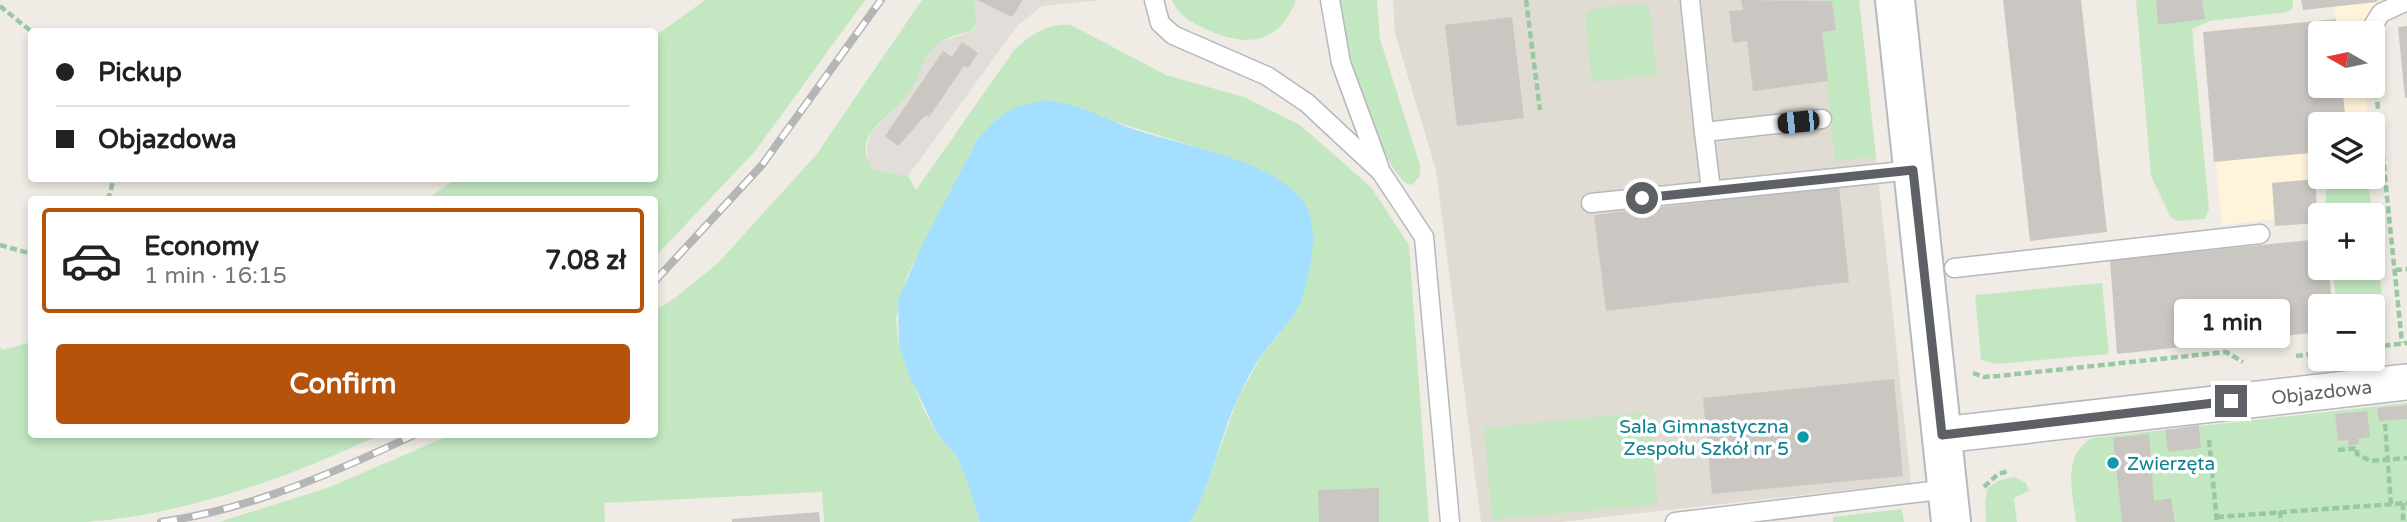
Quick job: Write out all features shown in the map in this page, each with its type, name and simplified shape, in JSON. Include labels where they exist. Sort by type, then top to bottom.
[{"type":"street","points":[[1895,0],[1950,506]]},
{"type":"street","name":"Objazdowa","points":[[1942,435],[2407,382]]},
{"type":"lane","points":[[1154,0],[1160,23],[1173,35],[1267,76],[1307,103],[1381,172]]},
{"type":"lane","points":[[1330,0],[1340,63],[1381,172],[1424,237],[1450,522]]},
{"type":"lane","points":[[1690,0],[1711,190]]},
{"type":"lane","points":[[2376,21],[2381,13],[2407,1]]},
{"type":"lane","points":[[1704,132],[1822,119]]},
{"type":"lane","points":[[1591,203],[1913,170]]},
{"type":"lane","points":[[1954,268],[2260,234]]},
{"type":"lane","points":[[1675,522],[1950,506]]},
{"type":"path","points":[[1527,0],[1539,110]]},
{"type":"path","points":[[0,6],[28,29]]},
{"type":"path","points":[[2377,98],[2404,343],[2385,345]]},
{"type":"path","points":[[0,245],[28,253]]},
{"type":"path","points":[[2395,270],[2407,269]]},
{"type":"path","points":[[1998,376],[2226,352],[2240,363],[2253,361]]},
{"type":"path","points":[[2294,356],[2308,354]]},
{"type":"path","points":[[2206,404],[2217,519],[2280,511],[2405,503],[2403,522]]},
{"type":"path","points":[[2385,424],[2391,505]]},
{"type":"path","points":[[2338,450],[2357,449],[2357,454],[2371,461],[2407,458]]},
{"type":"path","points":[[2280,511],[2281,522]]},
{"type":"shaded area","points":[[974,0],[1104,0],[1042,6],[1018,25],[908,176],[872,170],[868,162],[867,146],[871,132],[894,110],[912,85],[924,57],[937,43],[973,31],[977,22]]},
{"type":"shaded area","points":[[1393,0],[1859,0],[1911,483],[1560,522],[1481,522],[1436,170],[1395,33]]},
{"type":"shaded area","points":[[2378,2],[2365,21],[2316,21],[2336,19],[2334,6]]},
{"type":"shaded area","points":[[2308,22],[2308,98],[2366,98],[2368,112],[2308,112],[2308,180],[2273,183],[2275,219],[2222,225],[2203,32]]},
{"type":"green space","points":[[705,0],[865,0],[756,150],[658,254],[658,196],[431,196],[452,182],[658,182],[658,34]]},
{"type":"green space","points":[[922,0],[974,0],[977,22],[972,31],[953,36],[932,49],[904,99],[873,129],[868,138],[867,158],[873,170],[908,176],[916,190],[1014,50],[1040,31],[1054,26],[1071,25],[1166,75],[1244,97],[1300,125],[1371,187],[1409,245],[1429,522],[1190,522],[1206,487],[1238,398],[1263,353],[1279,335],[1302,297],[1311,247],[1243,163],[1116,122],[977,140],[906,278],[896,319],[899,345],[923,408],[938,435],[956,455],[980,522],[824,522],[822,492],[604,503],[605,522],[219,522],[327,488],[444,438],[658,438],[658,308],[675,298],[719,262],[816,155]]},
{"type":"green space","points":[[1172,0],[1296,0],[1280,27],[1269,35],[1246,40],[1218,34],[1198,25],[1181,14]]},
{"type":"green space","points":[[1341,0],[1377,0],[1380,39],[1420,165],[1420,176],[1412,185],[1403,180],[1394,168],[1366,109],[1347,52]]},
{"type":"green space","points":[[1817,0],[1859,0],[1876,157],[1835,161],[1822,32],[1836,29],[1832,2]]},
{"type":"green space","points":[[2136,0],[2293,0],[2293,8],[2287,12],[2210,21],[2192,29],[2209,209],[2205,219],[2177,221],[2170,216],[2151,176]]},
{"type":"green space","points":[[1637,4],[1648,7],[1650,12],[1657,75],[1592,82],[1585,16],[1591,9]]},
{"type":"green space","points":[[2326,189],[2369,189],[2371,203],[2326,203]]},
{"type":"green space","points":[[2334,280],[2380,280],[2382,294],[2335,294]]},
{"type":"green space","points":[[2102,283],[2109,354],[1996,364],[1981,360],[1975,295]]},
{"type":"green space","points":[[28,343],[28,438],[372,438],[237,492],[162,511],[86,522],[0,522],[0,347],[3,350]]},
{"type":"green space","points":[[2407,403],[2407,522],[2076,522],[2071,476],[2073,465],[2082,446],[2092,438]]},
{"type":"green space","points":[[1649,412],[1658,504],[1492,520],[1484,428]]},
{"type":"green space","points":[[2015,477],[2026,483],[2029,491],[2014,498],[2017,522],[1986,522],[1985,501],[1988,488],[2000,480]]},
{"type":"green space","points":[[1902,509],[1904,522],[1833,522],[1833,517]]},
{"type":"water","points":[[1044,100],[1071,105],[1139,131],[1246,163],[1285,184],[1307,207],[1313,245],[1300,303],[1253,368],[1231,413],[1204,492],[1190,522],[980,522],[956,455],[938,435],[910,377],[899,345],[898,300],[922,245],[977,140],[992,123],[1013,108]]},
{"type":"building","points":[[977,0],[1023,0],[1012,17]]},
{"type":"building","points":[[1741,0],[1832,1],[1836,30],[1822,32],[1828,81],[1753,91],[1747,41],[1733,43],[1729,11],[1743,10]]},
{"type":"building","points":[[2003,0],[2081,0],[2107,232],[2030,241]]},
{"type":"building","points":[[2156,0],[2202,0],[2205,19],[2158,25]]},
{"type":"building","points":[[2301,0],[2377,0],[2377,2],[2303,10]]},
{"type":"building","points":[[1512,17],[1524,118],[1457,126],[1445,25]]},
{"type":"building","points":[[2308,22],[2308,98],[2343,98],[2345,112],[2308,112],[2308,153],[2214,162],[2203,32]]},
{"type":"building","points":[[2407,26],[2407,98],[2405,98],[2398,27]]},
{"type":"building","points":[[962,42],[978,53],[968,68],[964,66],[929,117],[926,115],[898,146],[885,136],[943,51],[952,57]]},
{"type":"building","points":[[2308,180],[2308,189],[2316,189],[2317,203],[2308,203],[2308,224],[2275,226],[2272,183]]},
{"type":"building","points":[[1839,187],[1849,282],[1606,311],[1594,215]]},
{"type":"building","points":[[2308,240],[2308,280],[2330,280],[2331,294],[2308,294],[2308,333],[2117,354],[2110,260]]},
{"type":"building","name":"Sala Gimnastyczna Zespołu Szkół nr 5","points":[[1894,379],[1903,476],[1712,494],[1703,398]]},
{"type":"building","points":[[2407,405],[2407,419],[2379,421],[2377,408]]},
{"type":"building","points":[[2367,411],[2370,437],[2358,439],[2359,444],[2349,446],[2348,440],[2338,441],[2335,414]]},
{"type":"building","points":[[2199,425],[2201,448],[2168,452],[2165,430]]},
{"type":"building","points":[[2149,434],[2154,501],[2171,498],[2175,522],[2122,522],[2113,438]]},
{"type":"building","points":[[1379,488],[1379,522],[1319,522],[1318,490]]},
{"type":"building","points":[[819,512],[820,522],[732,522],[732,519]]},
{"type":"railway","points":[[658,278],[762,165],[881,0]]},
{"type":"railway","points":[[161,522],[260,499],[407,438]]},
{"type":"place","name":"Sala Gimnastyczna Zespołu Szkół nr 5","points":[[1803,437]]},
{"type":"place","name":"Zwierzęta","points":[[2113,463]]},
{"type":"route","points":[[1642,198],[1913,170],[1942,435],[2231,401]]}]
